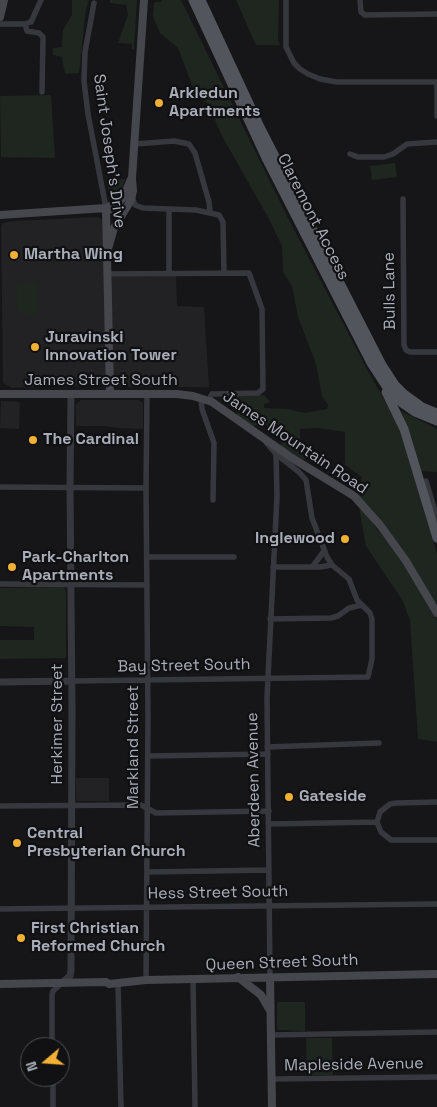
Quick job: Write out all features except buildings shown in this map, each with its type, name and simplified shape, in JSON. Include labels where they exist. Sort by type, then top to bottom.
[{"type":"main road","points":[[0,17],[4,0]]},
{"type":"main road","points":[[108,249],[114,228],[132,196],[134,186],[132,178],[144,0]]},
{"type":"main road","name":"Claremont Access","points":[[193,0],[267,160],[370,363],[388,389],[402,403],[416,412],[437,421]]},
{"type":"main road","name":"Claremont Access","points":[[201,0],[259,125],[382,366],[395,385],[404,394],[422,407],[437,413]]},
{"type":"main road","points":[[106,208],[123,198],[132,178]]},
{"type":"main road","points":[[0,215],[106,208],[115,210],[125,209]]},
{"type":"main road","name":"Saint Joseph's Drive","points":[[106,208],[109,274],[110,394]]},
{"type":"main road","points":[[370,363],[404,429],[437,538]]},
{"type":"main road","name":"James Street South","points":[[0,394],[177,394],[205,400]]},
{"type":"main road","name":"James Mountain Road","points":[[205,400],[219,406],[262,438],[354,496],[380,525],[406,561],[437,613]]},
{"type":"main road","name":"Queen Street South","points":[[0,984],[106,982],[118,984],[128,981],[238,977],[437,974]]},
{"type":"main road","points":[[238,977],[261,995],[271,1012]]},
{"type":"main road","name":"Aberdeen Avenue","points":[[270,977],[272,1107]]},
{"type":"main road","name":"Queen Street South","points":[[106,982],[109,979],[124,978],[128,981]]},
{"type":"street","points":[[0,24],[25,24],[31,22],[41,0]]},
{"type":"street","points":[[286,0],[285,40],[288,54],[300,69],[331,82],[437,82],[437,116]]},
{"type":"street","points":[[360,0],[360,9],[362,14],[365,15],[437,14]]},
{"type":"street","name":"Saint Joseph's Drive","points":[[94,3],[85,52],[84,81],[88,114],[106,208]]},
{"type":"street","points":[[25,24],[27,31],[39,33],[42,37],[42,92]]},
{"type":"street","points":[[135,144],[174,141],[189,144],[195,153],[210,212]]},
{"type":"street","points":[[350,154],[358,157],[384,157],[393,154],[407,144],[437,142]]},
{"type":"street","points":[[132,196],[135,205],[143,208]]},
{"type":"street","name":"Bulls Lane","points":[[403,199],[404,345],[406,350],[410,352],[437,352]]},
{"type":"street","points":[[125,209],[169,209],[210,212],[219,215],[223,221],[224,273]]},
{"type":"street","points":[[169,209],[169,272]]},
{"type":"street","points":[[109,274],[169,272],[249,273],[262,309],[263,389],[262,392],[258,393],[213,394],[205,400],[202,409],[214,443],[213,500]]},
{"type":"street","name":"Herkimer Street","points":[[52,1037],[52,995],[70,973],[71,394]]},
{"type":"street","name":"Markland Street","points":[[146,980],[148,756],[147,394]]},
{"type":"street","points":[[262,438],[276,454],[299,472],[307,483],[312,518],[324,551],[332,564],[349,579],[353,592],[362,605],[349,608],[338,616],[331,618],[270,619]]},
{"type":"street","name":"Aberdeen Avenue","points":[[270,977],[268,679],[277,496],[276,454]]},
{"type":"street","points":[[426,481],[437,518]]},
{"type":"street","points":[[0,487],[146,488]]},
{"type":"street","points":[[313,566],[324,551]]},
{"type":"street","points":[[147,557],[234,557]]},
{"type":"street","points":[[273,567],[320,567],[332,564]]},
{"type":"street","points":[[0,584],[147,585]]},
{"type":"street","points":[[349,608],[353,592]]},
{"type":"street","name":"Bay Street South","points":[[0,682],[368,677],[372,659],[372,619],[370,613],[362,605]]},
{"type":"street","points":[[268,747],[379,743]]},
{"type":"street","points":[[148,756],[268,754]]},
{"type":"street","points":[[437,802],[390,804],[380,812],[377,822],[381,832],[391,840],[437,840]]},
{"type":"street","points":[[0,806],[141,805],[156,813],[269,811]]},
{"type":"street","points":[[269,824],[377,822]]},
{"type":"street","points":[[147,872],[269,870]]},
{"type":"street","name":"Hess Street South","points":[[0,909],[437,904]]},
{"type":"street","points":[[193,979],[194,1107]]},
{"type":"street","points":[[118,984],[121,1107]]},
{"type":"street","points":[[271,1036],[437,1032]]},
{"type":"street","name":"Mapleside Avenue","points":[[272,1079],[437,1077]]},
{"type":"street","points":[[53,1087],[53,1107]]},
{"type":"shaded area","points":[[72,0],[89,0],[86,9],[79,73],[65,74],[62,57],[53,55],[53,48],[62,47],[63,30],[72,15]]},
{"type":"shaded area","points":[[110,0],[137,0],[134,49],[132,49],[132,44],[118,43],[128,15],[126,5],[110,3]]},
{"type":"shaded area","points":[[162,0],[181,0],[288,218],[398,424],[437,553],[437,608],[357,495],[362,477],[345,465],[345,432],[318,428],[300,429],[300,448],[312,454],[307,459],[302,459],[281,447],[280,425],[252,426],[236,415],[238,413],[232,407],[221,400],[220,396],[264,395],[270,402],[264,404],[264,408],[288,409],[305,413],[327,409],[328,405],[322,396],[316,364],[298,317],[292,286],[283,272],[282,246],[269,219],[222,136],[208,104],[195,93],[178,48],[160,33],[153,17],[154,2],[161,2]]},
{"type":"shaded area","points":[[236,0],[279,0],[278,41],[280,45],[256,45]]},
{"type":"shaded area","points":[[51,95],[55,158],[1,157],[0,96]]},
{"type":"shaded area","points":[[395,163],[397,177],[372,180],[370,166]]},
{"type":"shaded area","points":[[125,179],[120,194],[115,199],[111,198],[106,181]]},
{"type":"shaded area","points":[[98,217],[103,221],[104,274],[116,277],[176,276],[177,306],[204,307],[209,387],[124,387],[100,385],[12,388],[3,383],[1,226],[3,223],[13,221]]},
{"type":"shaded area","points":[[16,283],[38,283],[36,316],[26,317],[26,312],[17,313]]},
{"type":"shaded area","points":[[81,400],[139,400],[143,403],[143,429],[76,426],[76,404]]},
{"type":"shaded area","points":[[1,401],[20,402],[19,429],[0,428]]},
{"type":"shaded area","points":[[401,411],[437,429],[437,472],[421,471],[412,439]]},
{"type":"shaded area","points":[[359,507],[400,557],[437,620],[437,742],[418,739],[410,621],[403,601],[366,546]]},
{"type":"shaded area","points":[[63,587],[66,591],[66,658],[0,659],[0,640],[34,640],[34,627],[0,626],[0,588]]},
{"type":"shaded area","points":[[76,778],[109,778],[109,801],[76,801]]},
{"type":"shaded area","points":[[277,1002],[305,1002],[305,1031],[277,1030]]},
{"type":"shaded area","points":[[306,1038],[332,1038],[333,1075],[307,1075]]},
{"type":"place","name":"Arkledun Apartments","points":[[159,103]]},
{"type":"place","name":"Martha Wing","points":[[14,255]]},
{"type":"place","name":"Juravinski Innovation Tower","points":[[35,347]]},
{"type":"place","name":"The Cardinal","points":[[33,440]]},
{"type":"place","name":"Inglewood","points":[[345,539]]},
{"type":"place","name":"Park-Charlton Apartments","points":[[12,567]]},
{"type":"place","name":"Gateside","points":[[289,797]]},
{"type":"place","name":"Central Presbyterian Church","points":[[17,843]]},
{"type":"place","name":"First Christian Reformed Church","points":[[21,938]]}]
